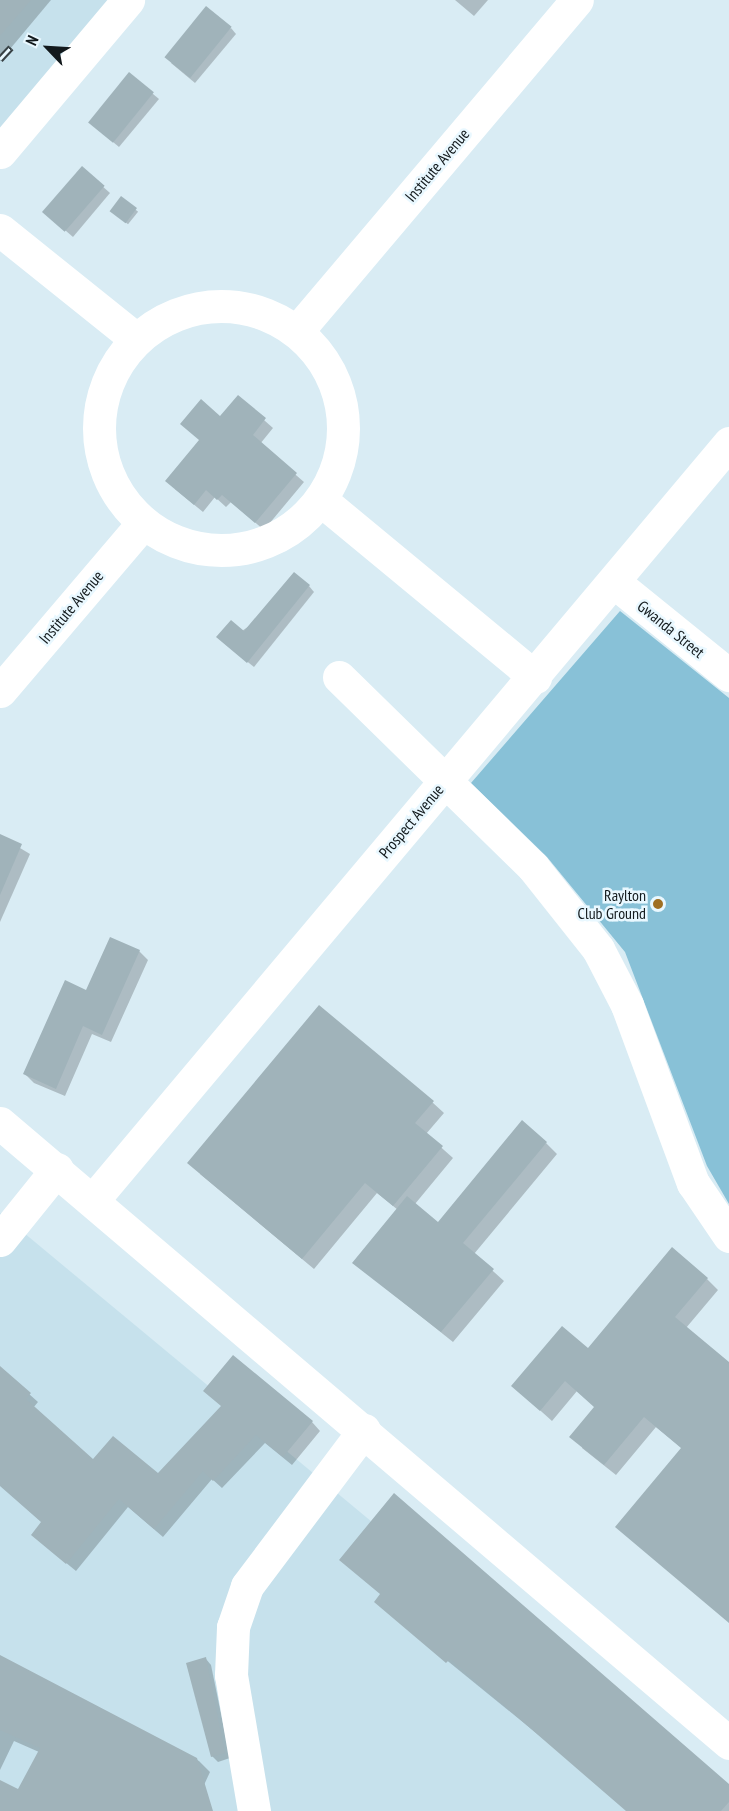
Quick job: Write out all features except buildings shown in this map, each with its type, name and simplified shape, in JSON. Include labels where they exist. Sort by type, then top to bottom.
[{"type":"street","points":[[0,152],[128,0]]},
{"type":"street","name":"Institute Avenue","points":[[297,330],[577,0]]},
{"type":"street","points":[[0,230],[136,339]]},
{"type":"street","points":[[221,305],[267,313],[297,330],[328,366],[344,410],[341,457],[321,500],[293,528],[257,546],[217,552],[177,543],[143,523],[116,492],[101,453],[100,422],[112,372],[136,339],[165,318],[221,305]]},
{"type":"street","name":"Prospect Avenue","points":[[93,1200],[446,780],[535,678],[729,443]]},
{"type":"street","points":[[321,500],[535,678]]},
{"type":"street","name":"Institute Avenue","points":[[0,691],[143,523]]},
{"type":"street","name":"Gwanda Street","points":[[614,582],[729,675]]},
{"type":"street","points":[[339,677],[533,867],[598,950],[627,1005],[693,1183],[729,1236]]},
{"type":"street","points":[[0,1123],[364,1430],[729,1743]]},
{"type":"street","points":[[0,1240],[57,1170]]},
{"type":"street","points":[[254,1811],[231,1675],[233,1627],[247,1586],[364,1430]]},
{"type":"shaded area","points":[[0,0],[116,0],[0,140]]},
{"type":"shaded area","name":"Raylton Club Ground","points":[[620,611],[729,698],[729,1204],[707,1166],[625,952],[547,857],[471,783]]},
{"type":"shaded area","points":[[0,1213],[720,1811],[0,1811]]},
{"type":"railway","points":[[0,59],[11,47]]},
{"type":"place","name":"Raylton Club Ground","points":[[658,904]]}]
